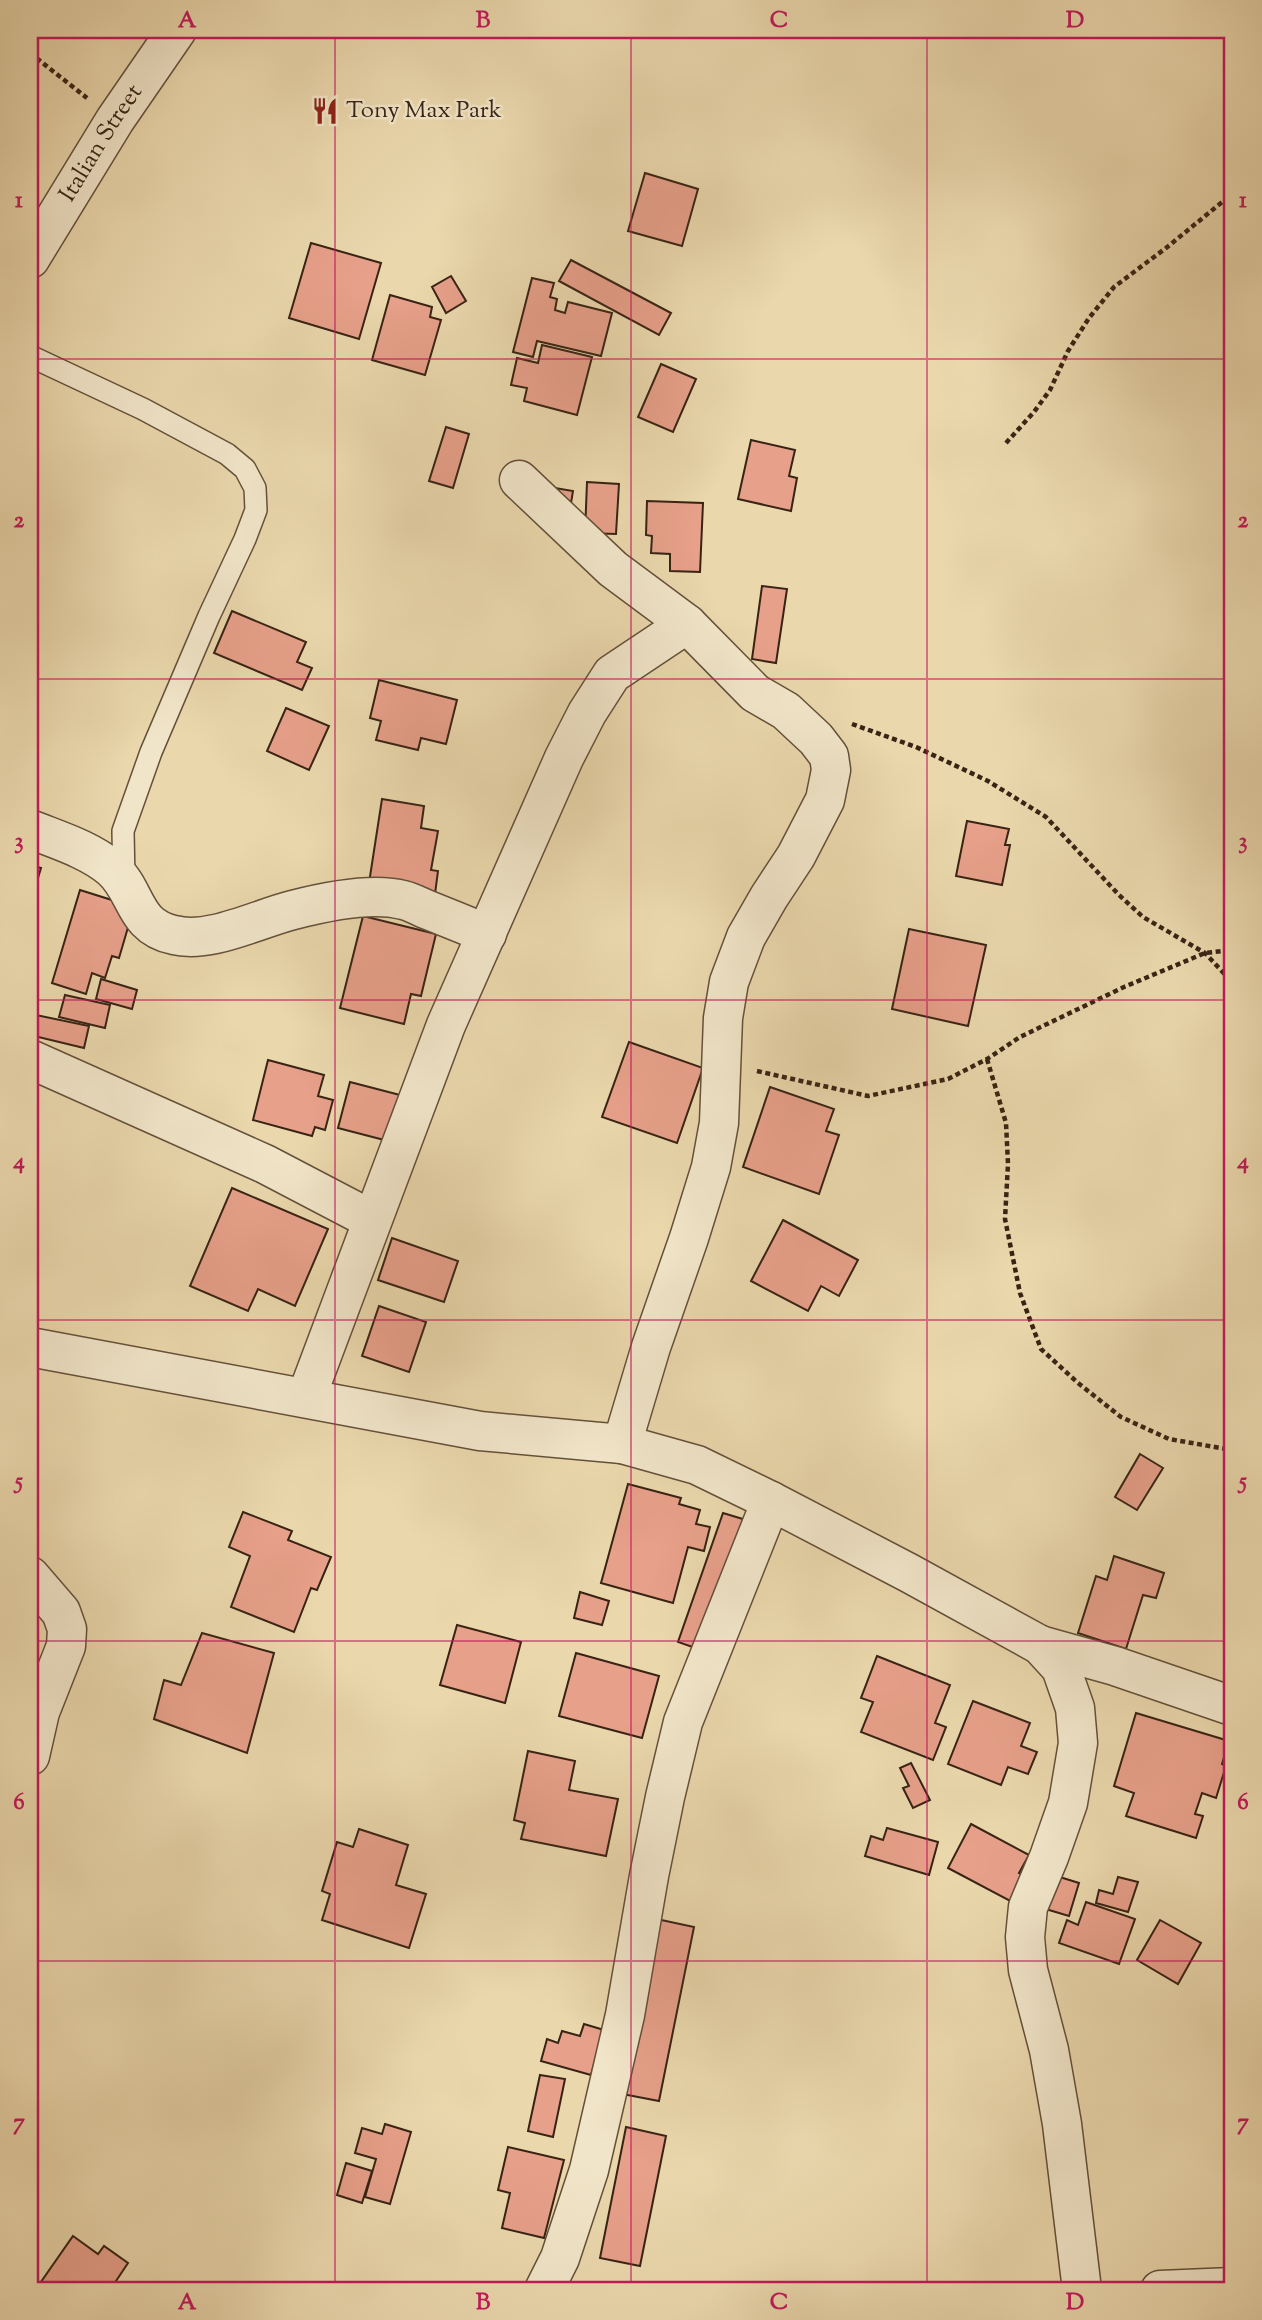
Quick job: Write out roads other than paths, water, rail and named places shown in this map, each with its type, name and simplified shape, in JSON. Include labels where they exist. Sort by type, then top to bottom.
[{"type":"street","name":"Italian Street","points":[[30,259],[115,120],[177,30]]},
{"type":"street","points":[[519,480],[613,569],[687,624],[755,692],[786,711],[816,739],[829,756],[831,770],[825,800],[746,937],[729,982],[723,1018],[719,1123],[711,1167],[622,1444]]},
{"type":"street","points":[[306,1398],[446,1025],[564,758],[587,713],[612,674],[687,624]]},
{"type":"street","points":[[30,829],[82,850],[109,866],[124,880],[136,908],[153,928],[174,936],[200,937],[292,910],[378,897],[403,900],[487,934]]},
{"type":"street","points":[[30,1059],[265,1164],[372,1220]]},
{"type":"street","points":[[30,1347],[480,1431],[622,1444],[697,1465],[909,1573],[1040,1645],[1115,1666],[1232,1706]]},
{"type":"street","points":[[544,2290],[560,2258],[589,2170],[625,2015],[652,1863],[683,1722],[771,1501]]},
{"type":"street","points":[[30,1576],[61,1612],[67,1629],[66,1646],[40,1712],[30,1756]]},
{"type":"street","points":[[1040,1645],[1061,1668],[1075,1708],[1078,1743],[1068,1803],[1028,1907],[1025,1937],[1028,1970],[1049,2050],[1062,2124],[1082,2290]]},
{"type":"street","points":[[1160,2290],[1232,2287]]},
{"type":"lane","points":[[30,356],[143,409],[226,454],[244,469],[255,488],[256,510],[245,539],[151,752],[123,831],[124,880]]},
{"type":"place","name":"Tony Max Park","points":[[325,111]]}]
